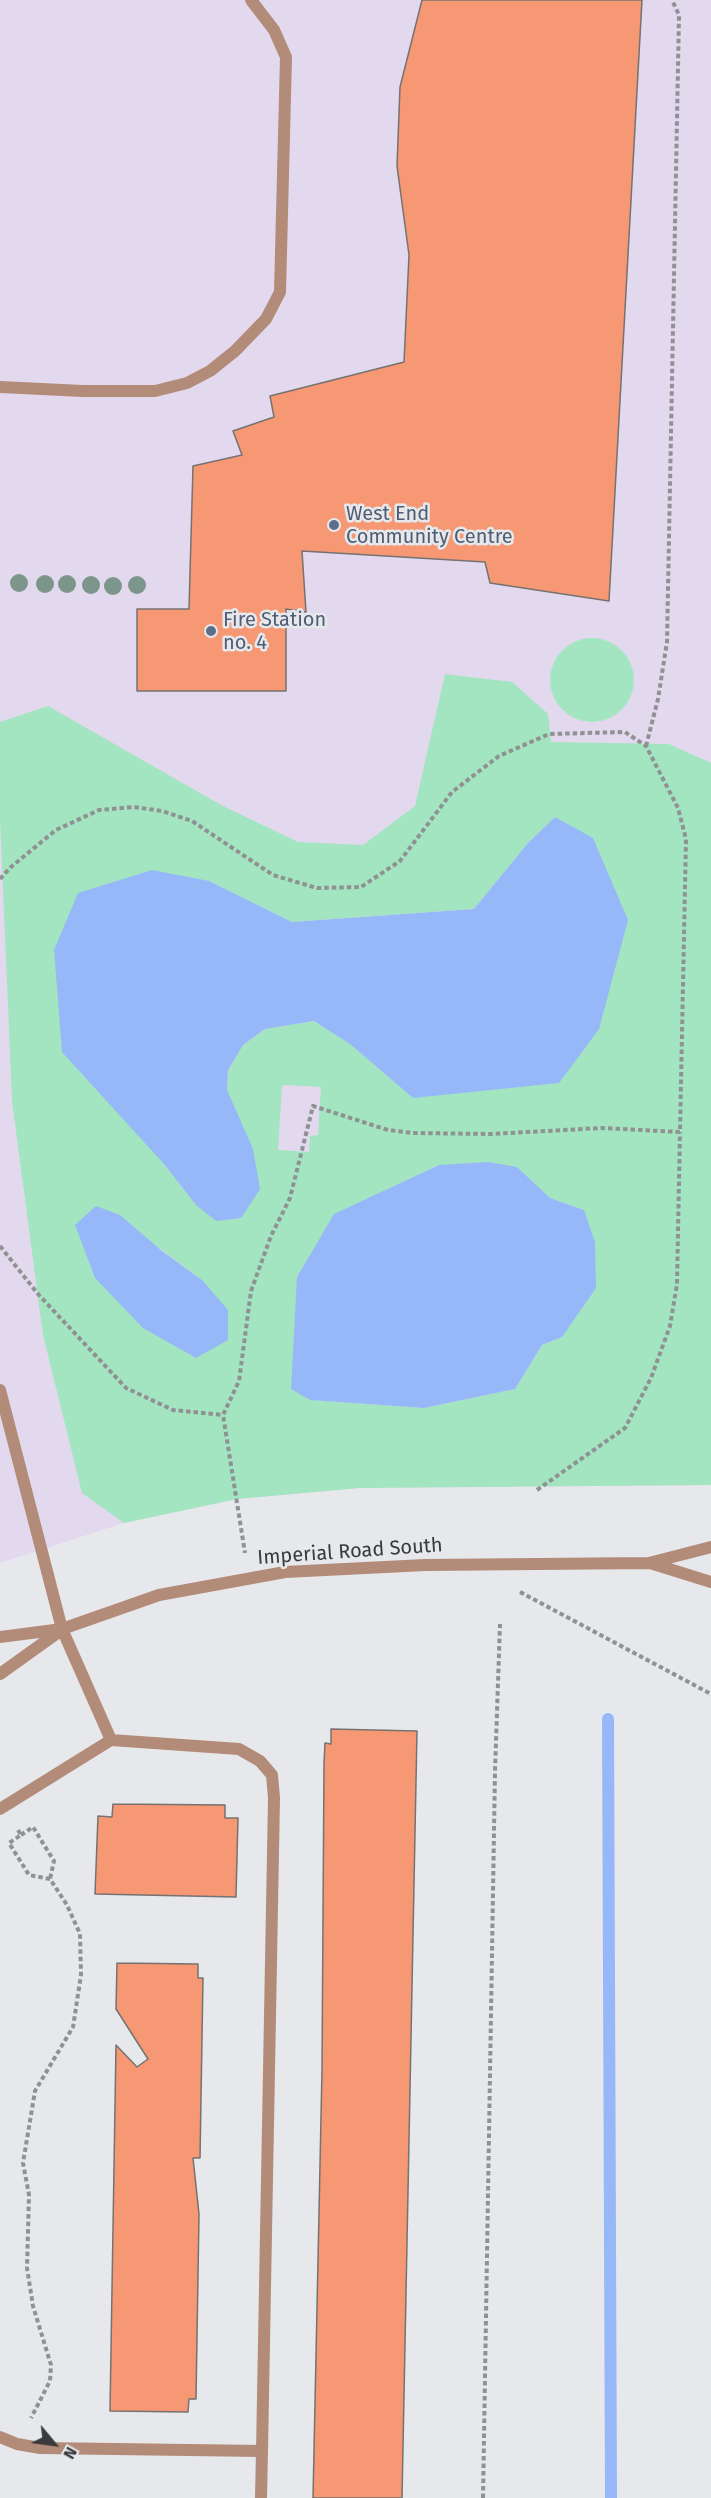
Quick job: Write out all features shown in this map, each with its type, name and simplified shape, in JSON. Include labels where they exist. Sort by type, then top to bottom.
[{"type":"street","points":[[0,387],[83,391],[155,391],[187,383],[210,371],[235,351],[266,319],[280,292],[286,57],[274,30],[251,0]]},
{"type":"street","points":[[0,1390],[62,1629],[111,1740]]},
{"type":"street","name":"Imperial Road South","points":[[0,1637],[62,1629],[159,1595],[285,1572],[425,1565],[649,1563],[711,1547]]},
{"type":"street","name":"Imperial Road South","points":[[649,1563],[711,1582]]},
{"type":"street","name":"Imperial Road South","points":[[0,1674],[62,1629]]},
{"type":"street","points":[[1,1808],[111,1740],[239,1749],[260,1761],[272,1775],[261,2498]]},
{"type":"street","points":[[0,2437],[17,2444],[40,2448],[262,2451]]},
{"type":"path","points":[[646,746],[658,699],[667,642],[679,15],[672,0]]},
{"type":"path","points":[[0,879],[56,830],[99,810],[134,807],[162,811],[192,821],[273,875],[317,888],[361,887],[400,861],[452,792],[499,756],[549,734],[625,732],[646,746],[678,808],[686,839],[677,1284],[670,1326],[651,1378],[625,1428],[537,1490]]},
{"type":"path","points":[[249,1578],[223,1415],[239,1381],[251,1291],[271,1236],[290,1198],[313,1106],[388,1130],[413,1133],[491,1134],[602,1128],[680,1132]]},
{"type":"path","points":[[0,1246],[38,1294],[126,1388],[173,1410],[223,1415]]},
{"type":"path","points":[[519,1591],[711,1695]]},
{"type":"path","points":[[483,2498],[495,1783],[500,1624]]},
{"type":"path","points":[[1,1808],[21,1835]]},
{"type":"path","points":[[17,2444],[50,2381],[51,2365],[33,2307],[27,2268],[29,2195],[23,2163],[35,2091],[73,2027],[81,1975],[80,1934],[67,1905],[50,1879],[29,1875],[9,1843],[33,1827],[54,1862],[50,1879]]},
{"type":"shaded area","points":[[0,0],[711,0],[711,1485],[360,1488],[237,1499],[124,1523],[0,1563]]},
{"type":"green space","points":[[592,638],[608,641],[622,650],[631,664],[634,680],[631,696],[622,710],[608,719],[592,722],[576,719],[562,710],[553,696],[550,680],[553,664],[562,650],[576,641]]},
{"type":"green space","points":[[445,674],[512,682],[548,714],[551,742],[669,744],[711,763],[711,1485],[360,1488],[237,1499],[124,1523],[82,1493],[43,1335],[12,1101],[0,818],[0,722],[48,706],[221,805],[298,842],[363,845],[415,806]],"holes":[[[555,817],[413,1098],[350,1044],[314,1021],[265,1029],[243,1045],[228,1070],[227,1090],[196,1205],[164,1164],[209,881],[292,922],[474,909],[528,843]],[[282,1085],[321,1087],[318,1135],[310,1136],[309,1152],[278,1150]],[[439,1165],[517,1167],[550,1198],[584,1210],[562,1337],[542,1345],[515,1389],[424,1408],[311,1400],[297,1277],[334,1215]],[[144,1237],[202,1280],[143,1328]]]},
{"type":"water","points":[[555,817],[593,838],[628,920],[599,1029],[559,1083],[413,1098],[350,1044],[314,1021],[265,1029],[243,1045],[228,1070],[227,1090],[253,1149],[260,1189],[241,1218],[216,1221],[196,1205],[164,1164],[62,1052],[54,950],[78,893],[152,870],[209,881],[292,922],[474,909],[528,843]]},
{"type":"water","points":[[488,1162],[517,1167],[550,1198],[584,1210],[595,1242],[596,1288],[562,1337],[542,1345],[515,1389],[424,1408],[310,1400],[291,1389],[297,1277],[334,1214],[439,1165]]},
{"type":"water","points":[[96,1206],[120,1215],[162,1251],[202,1280],[228,1310],[228,1340],[196,1358],[143,1328],[95,1278],[75,1225]]},
{"type":"building","name":"West End Community Centre","points":[[422,0],[642,0],[609,601],[490,583],[485,562],[302,551],[306,612],[286,609],[286,691],[137,691],[137,609],[189,609],[193,466],[242,455],[233,431],[274,417],[270,396],[404,362],[409,255],[397,166],[400,87]]},
{"type":"building","points":[[331,1729],[417,1731],[402,2498],[313,2498],[322,2070],[324,1763],[325,1743],[331,1744]]},
{"type":"building","points":[[113,1804],[225,1805],[225,1818],[238,1818],[236,1897],[95,1894],[98,1816],[112,1817]]},
{"type":"building","points":[[117,1963],[198,1964],[198,1978],[203,1978],[200,2158],[193,2158],[199,2214],[196,2399],[189,2399],[188,2412],[110,2411],[116,2045],[137,2067],[148,2059],[116,2009]]},
{"type":"waterway","points":[[608,1719],[611,2498]]},
{"type":"place","name":"West End Community Centre","points":[[334,525]]},
{"type":"place","name":"Fire Station no. 4","points":[[211,631]]}]
